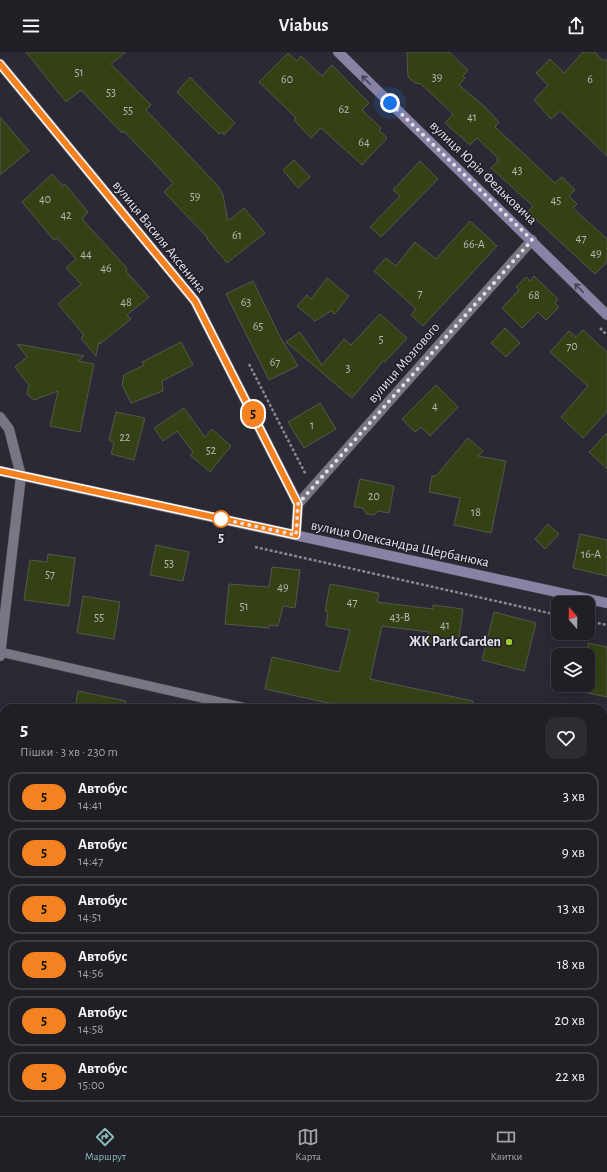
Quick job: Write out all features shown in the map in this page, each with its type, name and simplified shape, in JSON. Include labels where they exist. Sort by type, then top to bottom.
[{"type":"street","name":"вулиця Юрія Федьковича","points":[[338,52],[607,315]]},
{"type":"street","name":"вулиця Василя Аксенина","points":[[0,64],[195,301],[298,504]]},
{"type":"street","name":"вулиця Мозгового","points":[[298,504],[532,240]]},
{"type":"street","points":[[0,417],[9,429],[21,476],[0,656]]},
{"type":"street","name":"вулиця Олександра Щербанюка","points":[[0,471],[607,603]]},
{"type":"street","points":[[296,535],[298,504]]},
{"type":"lane","points":[[0,652],[228,704]]},
{"type":"path","points":[[596,324],[607,335]]},
{"type":"path","points":[[249,364],[303,472],[307,476],[311,476]]},
{"type":"path","points":[[255,547],[551,613]]},
{"type":"path","points":[[595,623],[607,626]]},
{"type":"building","points":[[26,52],[126,52],[111,64],[151,105],[146,110],[218,186],[223,195],[228,221],[244,208],[265,233],[227,263],[207,239],[208,238],[164,192],[173,183],[124,131],[122,133],[81,90],[66,102]]},
{"type":"building","points":[[407,52],[449,52],[468,70],[463,76],[465,78],[459,85],[485,107],[499,122],[495,127],[555,183],[562,177],[575,190],[569,196],[577,204],[573,208],[607,239],[607,262],[595,274],[528,212],[533,206],[491,168],[498,161],[498,158],[477,138],[470,145],[445,123],[453,114],[421,84],[415,83],[408,77]]},
{"type":"building","points":[[583,52],[595,52],[602,60],[607,60],[607,156],[560,111],[551,119],[534,100],[548,85],[536,73],[550,59],[564,73]]},
{"type":"building","points":[[288,53],[297,61],[301,56],[322,76],[332,65],[369,103],[362,110],[381,128],[379,130],[387,138],[362,165],[321,128],[311,138],[294,120],[296,118],[259,82]]},
{"type":"building","points":[[190,77],[235,123],[224,135],[222,132],[219,134],[177,92]]},
{"type":"building","points":[[0,117],[29,151],[0,175]]},
{"type":"building","points":[[294,160],[310,177],[298,188],[283,170]]},
{"type":"building","points":[[420,161],[438,179],[381,237],[370,227],[400,196],[393,190]]},
{"type":"building","points":[[52,174],[63,186],[65,184],[88,212],[83,217],[83,220],[125,266],[127,269],[126,271],[149,297],[127,315],[131,319],[100,344],[99,342],[96,356],[81,338],[84,335],[58,304],[81,284],[66,268],[76,259],[57,238],[54,240],[22,202]]},
{"type":"building","points":[[470,221],[497,246],[423,326],[411,315],[416,309],[374,271],[386,258],[396,266],[415,242],[436,259]]},
{"type":"building","points":[[534,276],[558,299],[555,303],[559,307],[546,320],[538,312],[522,328],[502,308],[519,290],[516,287],[526,277],[530,281]]},
{"type":"building","points":[[327,278],[349,296],[335,314],[331,311],[315,321],[297,306],[307,295],[311,299]]},
{"type":"building","points":[[253,281],[283,343],[298,366],[269,380],[226,294]]},
{"type":"building","points":[[380,314],[407,338],[385,362],[383,361],[352,398],[286,342],[300,332],[322,365],[344,339],[351,345]]},
{"type":"building","points":[[505,328],[520,343],[506,357],[491,343]]},
{"type":"building","points":[[583,330],[607,352],[607,412],[583,438],[561,417],[588,386],[550,352],[569,331],[576,337]]},
{"type":"building","points":[[181,342],[193,365],[162,381],[163,391],[131,403],[122,385],[124,375],[144,365],[142,362]]},
{"type":"building","points":[[17,344],[84,356],[78,361],[94,364],[80,432],[50,426],[58,391],[34,400],[27,394],[29,385],[15,367],[27,357]]},
{"type":"building","points":[[436,385],[458,407],[430,436],[421,427],[415,432],[402,419]]},
{"type":"building","points":[[320,403],[336,429],[304,448],[288,422]]},
{"type":"building","points":[[184,408],[205,437],[212,429],[231,446],[210,472],[190,455],[193,452],[177,431],[163,441],[154,428]]},
{"type":"building","points":[[116,412],[145,418],[134,460],[111,454],[114,443],[109,440]]},
{"type":"building","points":[[607,433],[607,469],[589,452]]},
{"type":"building","points":[[468,438],[483,451],[478,456],[506,461],[491,533],[454,525],[460,498],[429,492],[432,476],[436,476]]},
{"type":"building","points":[[360,479],[394,486],[389,513],[378,511],[374,515],[366,514],[363,508],[354,507]]},
{"type":"building","points":[[548,524],[559,534],[545,549],[535,539]]},
{"type":"building","points":[[580,534],[607,540],[607,576],[573,568]]},
{"type":"building","points":[[156,545],[189,552],[183,581],[150,575]]},
{"type":"building","points":[[48,554],[75,558],[69,606],[24,600],[30,560],[47,562]]},
{"type":"building","points":[[272,567],[300,570],[295,608],[283,606],[278,626],[269,625],[269,628],[225,624],[229,584],[269,587]]},
{"type":"building","points":[[330,584],[379,593],[377,602],[433,609],[433,605],[463,609],[458,645],[428,641],[429,632],[382,626],[370,679],[473,701],[473,704],[333,704],[265,689],[272,657],[339,672],[350,630],[326,626],[328,612],[325,611]]},
{"type":"building","points":[[83,596],[120,602],[114,639],[77,633]]},
{"type":"building","name":"ЖК Park Garden","points":[[494,612],[536,623],[524,671],[482,660]]},
{"type":"building","points":[[588,643],[607,647],[607,697],[588,693],[595,692],[595,648],[588,648]]},
{"type":"building","points":[[78,691],[126,701],[126,704],[76,704]]},
{"type":"bus line","name":"5","points":[[0,64],[195,301],[254,414],[298,504],[296,535],[0,471]]},
{"type":"place","name":"5","points":[[221,519]]},
{"type":"place","name":"ЖК Park Garden","points":[[509,642]]},
{"type":"route","points":[[221,519],[296,535],[298,504],[532,240],[390,103]]}]
